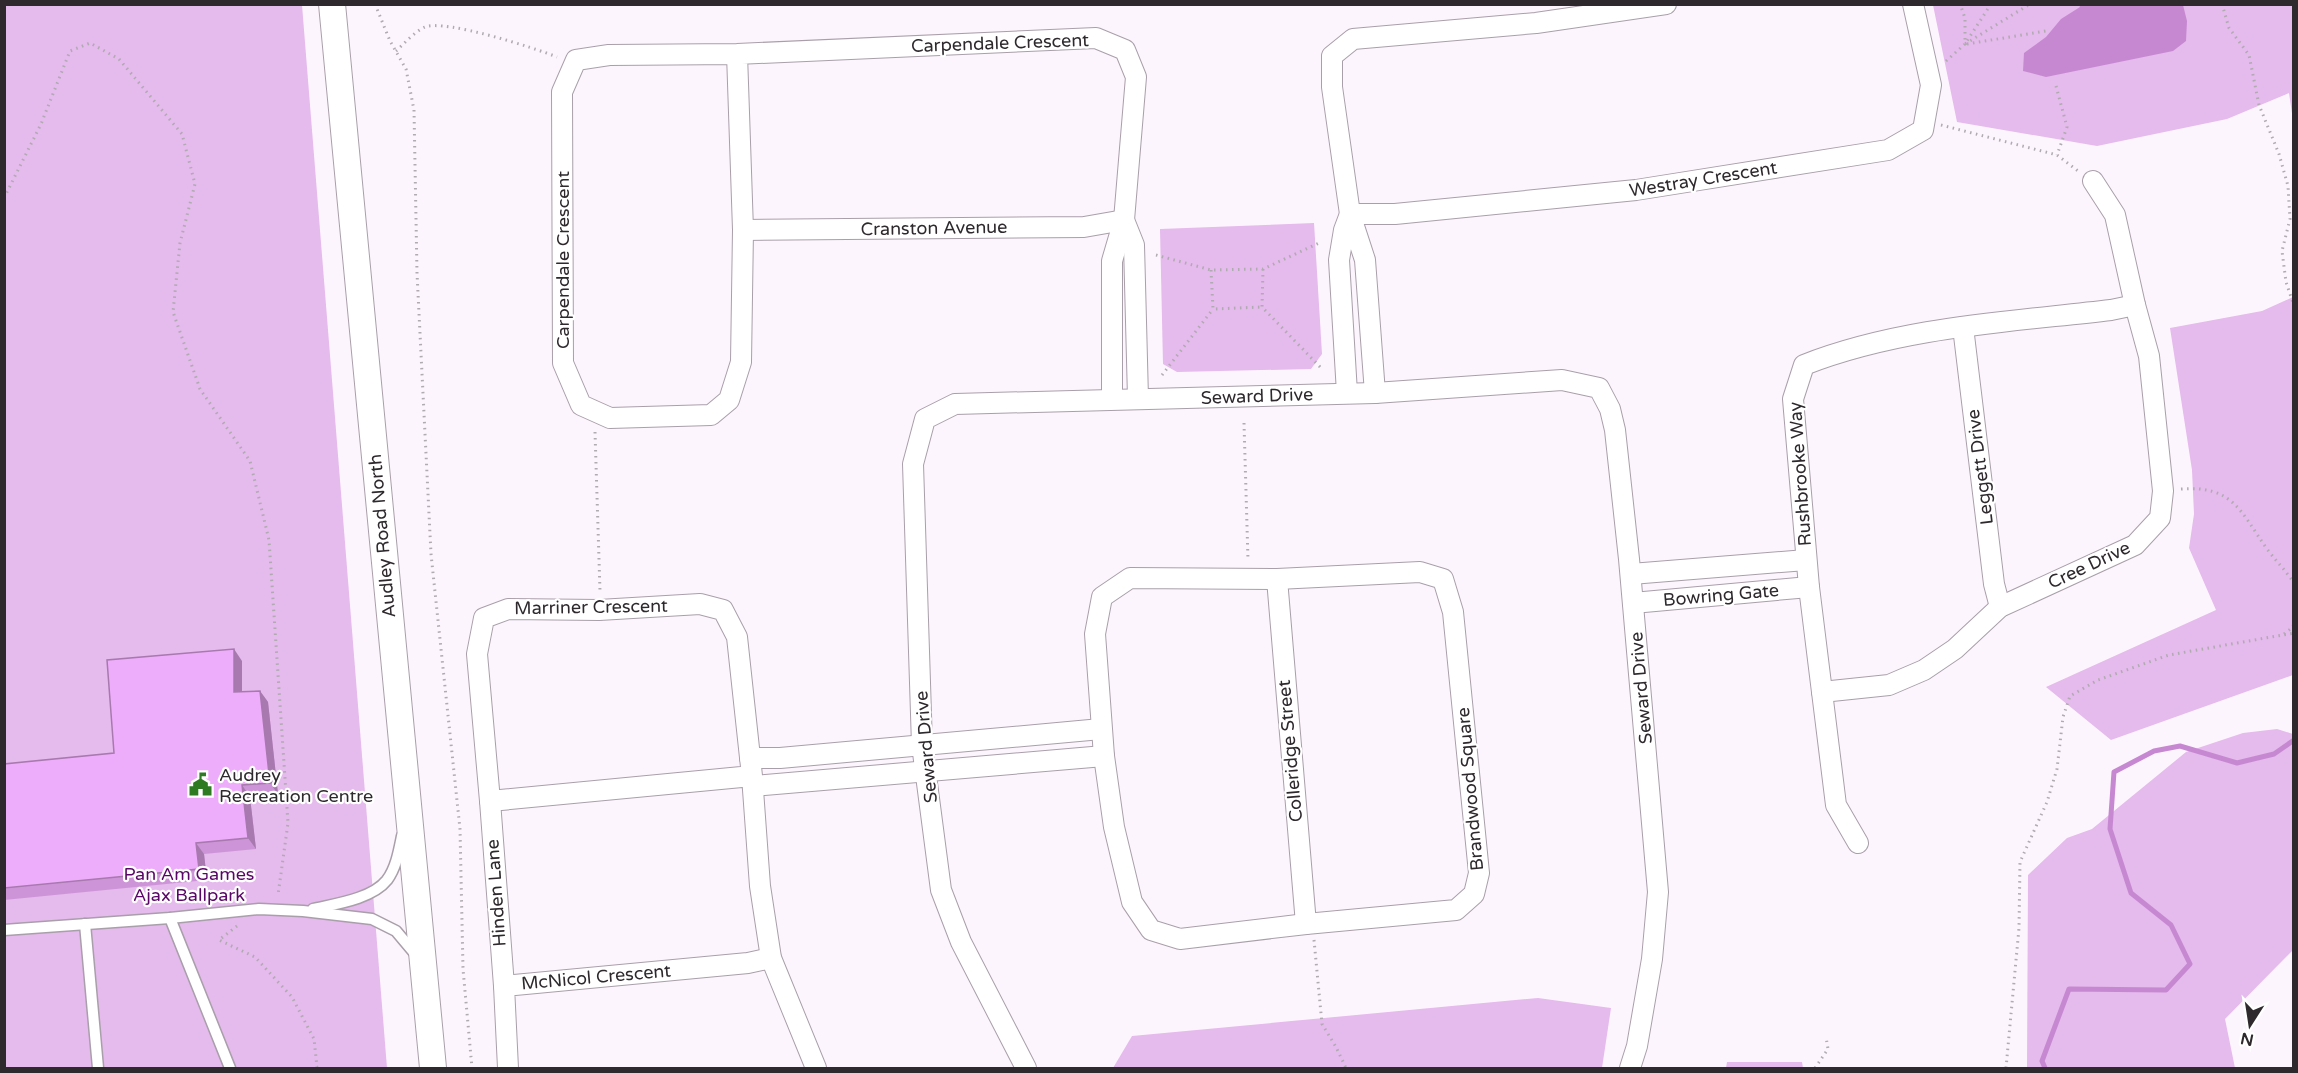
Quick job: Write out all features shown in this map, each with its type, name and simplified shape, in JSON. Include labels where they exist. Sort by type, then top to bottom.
[{"type":"street","name":"Audley Road North","points":[[332,4],[433,1068]]},
{"type":"street","points":[[1376,393],[1365,260],[1350,214],[1332,87],[1332,56],[1353,39],[1536,23],[1666,4]]},
{"type":"street","points":[[1913,4],[1931,85],[1924,120]]},
{"type":"street","name":"Carpendale Crescent","points":[[594,411],[581,405],[563,363],[562,92],[576,60],[609,55],[737,54],[1096,38],[1125,50],[1136,77],[1124,220],[1112,261],[1112,399]]},
{"type":"street","points":[[594,411],[610,418],[711,415],[729,400],[741,362],[743,230],[737,54]]},
{"type":"street","name":"Westray Crescent","points":[[1350,214],[1395,214],[1636,190],[1888,150],[1923,130],[1924,120]]},
{"type":"street","name":"Cree Drive","points":[[1822,692],[1888,685],[1924,670],[1955,649],[2000,607],[2135,545],[2160,518],[2163,491],[2150,356],[2134,305],[2115,215],[2093,182]]},
{"type":"street","points":[[1347,393],[1339,260],[1344,230],[1350,214]]},
{"type":"street","name":"Carpendale Crescent","points":[[1124,220],[1134,245],[1138,398]]},
{"type":"street","name":"Cranston Avenue","points":[[743,230],[1084,226],[1124,220]]},
{"type":"street","name":"Rushbrooke Way","points":[[1858,843],[1836,805],[1809,587],[1793,399],[1804,364],[1833,353],[1940,330],[2111,310],[2134,305]]},
{"type":"street","name":"Leggett Drive","points":[[1963,327],[1994,584],[2000,607]]},
{"type":"street","name":"Seward Drive","points":[[1026,1068],[961,942],[941,890],[922,745],[913,464],[925,420],[955,404],[1376,393],[1562,380],[1599,388],[1610,409],[1615,430],[1631,574],[1659,892],[1652,959],[1630,1068]]},
{"type":"street","name":"Bowring Gate","points":[[1631,574],[1806,560]]},
{"type":"street","name":"Brandwood Square","points":[[1420,572],[1443,579],[1453,612],[1479,873],[1474,894],[1456,910],[1180,939],[1151,930],[1132,902],[1114,826],[1101,729],[1095,634],[1102,597],[1130,578],[1248,577],[1277,579],[1420,572]]},
{"type":"street","name":"Colleridge Street","points":[[1277,579],[1309,924]]},
{"type":"street","name":"Bowring Gate","points":[[1633,603],[1809,587]]},
{"type":"street","name":"Marriner Crescent","points":[[490,801],[477,654],[484,618],[508,609],[599,610],[700,604],[723,610],[736,637],[752,774]]},
{"type":"street","points":[[752,774],[780,758],[1101,729]]},
{"type":"street","points":[[490,801],[752,774],[927,771],[1104,756]]},
{"type":"street","points":[[752,774],[760,886],[771,958],[816,1068]]},
{"type":"street","name":"Hinden Lane","points":[[490,801],[504,986]]},
{"type":"street","name":"McNicol Crescent","points":[[508,1068],[504,986],[748,963],[771,958]]},
{"type":"street","name":"Seward Drive","points":[[1636,1046],[1640,1068]]},
{"type":"lane","points":[[303,911],[362,897],[386,882],[396,860],[408,807]]},
{"type":"lane","points":[[4,930],[259,909],[303,911],[372,919],[396,931],[423,963]]},
{"type":"lane","points":[[170,918],[230,1068]]},
{"type":"lane","points":[[85,924],[98,1068]]},
{"type":"path","points":[[375,4],[406,69],[414,110],[417,273],[432,554],[460,829],[463,969],[472,1068]]},
{"type":"path","points":[[1960,4],[1965,18],[1965,44]]},
{"type":"path","points":[[1965,44],[1991,4]]},
{"type":"path","points":[[1928,69],[1945,61],[1965,44],[2030,4]]},
{"type":"path","points":[[2222,4],[2229,28],[2249,55],[2259,105],[2279,153],[2288,186],[2290,219],[2282,251],[2286,282],[2294,306]]},
{"type":"path","points":[[396,51],[425,27],[455,26],[540,50],[574,65]]},
{"type":"path","points":[[1965,44],[2046,31]]},
{"type":"path","points":[[4,198],[41,124],[70,51],[90,43],[119,59],[182,134],[195,184],[180,243],[173,312],[201,389],[250,461],[269,540],[288,823],[278,895],[219,940],[255,957],[292,997],[314,1039],[317,1067],[320,1068]]},
{"type":"path","points":[[2056,86],[2067,127],[2057,155]]},
{"type":"path","points":[[1924,120],[2057,155],[2093,182]]},
{"type":"path","points":[[1156,255],[1211,270],[1263,270],[1319,243]]},
{"type":"path","points":[[1162,375],[1213,309],[1211,270]]},
{"type":"path","points":[[1263,270],[1262,307],[1323,370]]},
{"type":"path","points":[[1213,309],[1262,307]]},
{"type":"path","points":[[594,411],[599,610]]},
{"type":"path","points":[[1244,423],[1248,577]]},
{"type":"path","points":[[2163,491],[2202,488],[2232,501],[2253,524],[2268,550],[2294,583]]},
{"type":"path","points":[[2282,636],[2293,627],[2294,622]]},
{"type":"path","points":[[2006,1068],[2019,928],[2020,861],[2047,802],[2057,769],[2063,717],[2070,696],[2098,680],[2169,655],[2294,633]]},
{"type":"path","points":[[1309,924],[1322,1024],[1346,1068]]},
{"type":"path","points":[[1815,1068],[1828,1049],[1826,1037]]},
{"type":"green space","name":"Pan Am Games Ajax Ballpark","points":[[5,5],[302,5],[387,1068],[5,1068]]},
{"type":"green space","points":[[1933,5],[2293,5],[2293,120],[2289,93],[2227,119],[2097,146],[1957,122]]},
{"type":"green space","points":[[1314,223],[1322,354],[1311,369],[1177,372],[1163,364],[1160,229]]},
{"type":"green space","points":[[2293,297],[2293,675],[2111,740],[2046,687],[2216,610],[2189,548],[2194,514],[2192,470],[2170,328],[2262,311]]},
{"type":"green space","points":[[2277,729],[2293,734],[2293,950],[2225,1019],[2235,1068],[2027,1068],[2028,875],[2067,838],[2092,829],[2186,752],[2243,733]]},
{"type":"green space","points":[[1538,998],[1611,1008],[1602,1068],[1113,1068],[1132,1036]]},
{"type":"green space","points":[[1727,1062],[1802,1062],[1803,1068],[1726,1068]]},
{"type":"shaded area","points":[[2079,5],[2183,5],[2187,21],[2186,41],[2173,51],[2046,77],[2023,71],[2024,53],[2046,37],[2061,19],[2080,7]]},
{"type":"building","name":"Audrey Recreation Centre","points":[[234,649],[234,692],[260,691],[270,783],[242,785],[248,838],[196,843],[199,869],[4,888],[4,764],[114,753],[107,660]]},
{"type":"waterway","points":[[2045,1068],[2042,1061],[2069,989],[2166,990],[2190,964],[2171,925],[2131,893],[2110,829],[2114,772],[2154,751],[2180,746],[2237,763],[2274,754],[2294,740]]},
{"type":"place","name":"Audrey Recreation Centre","points":[[201,785]]}]
